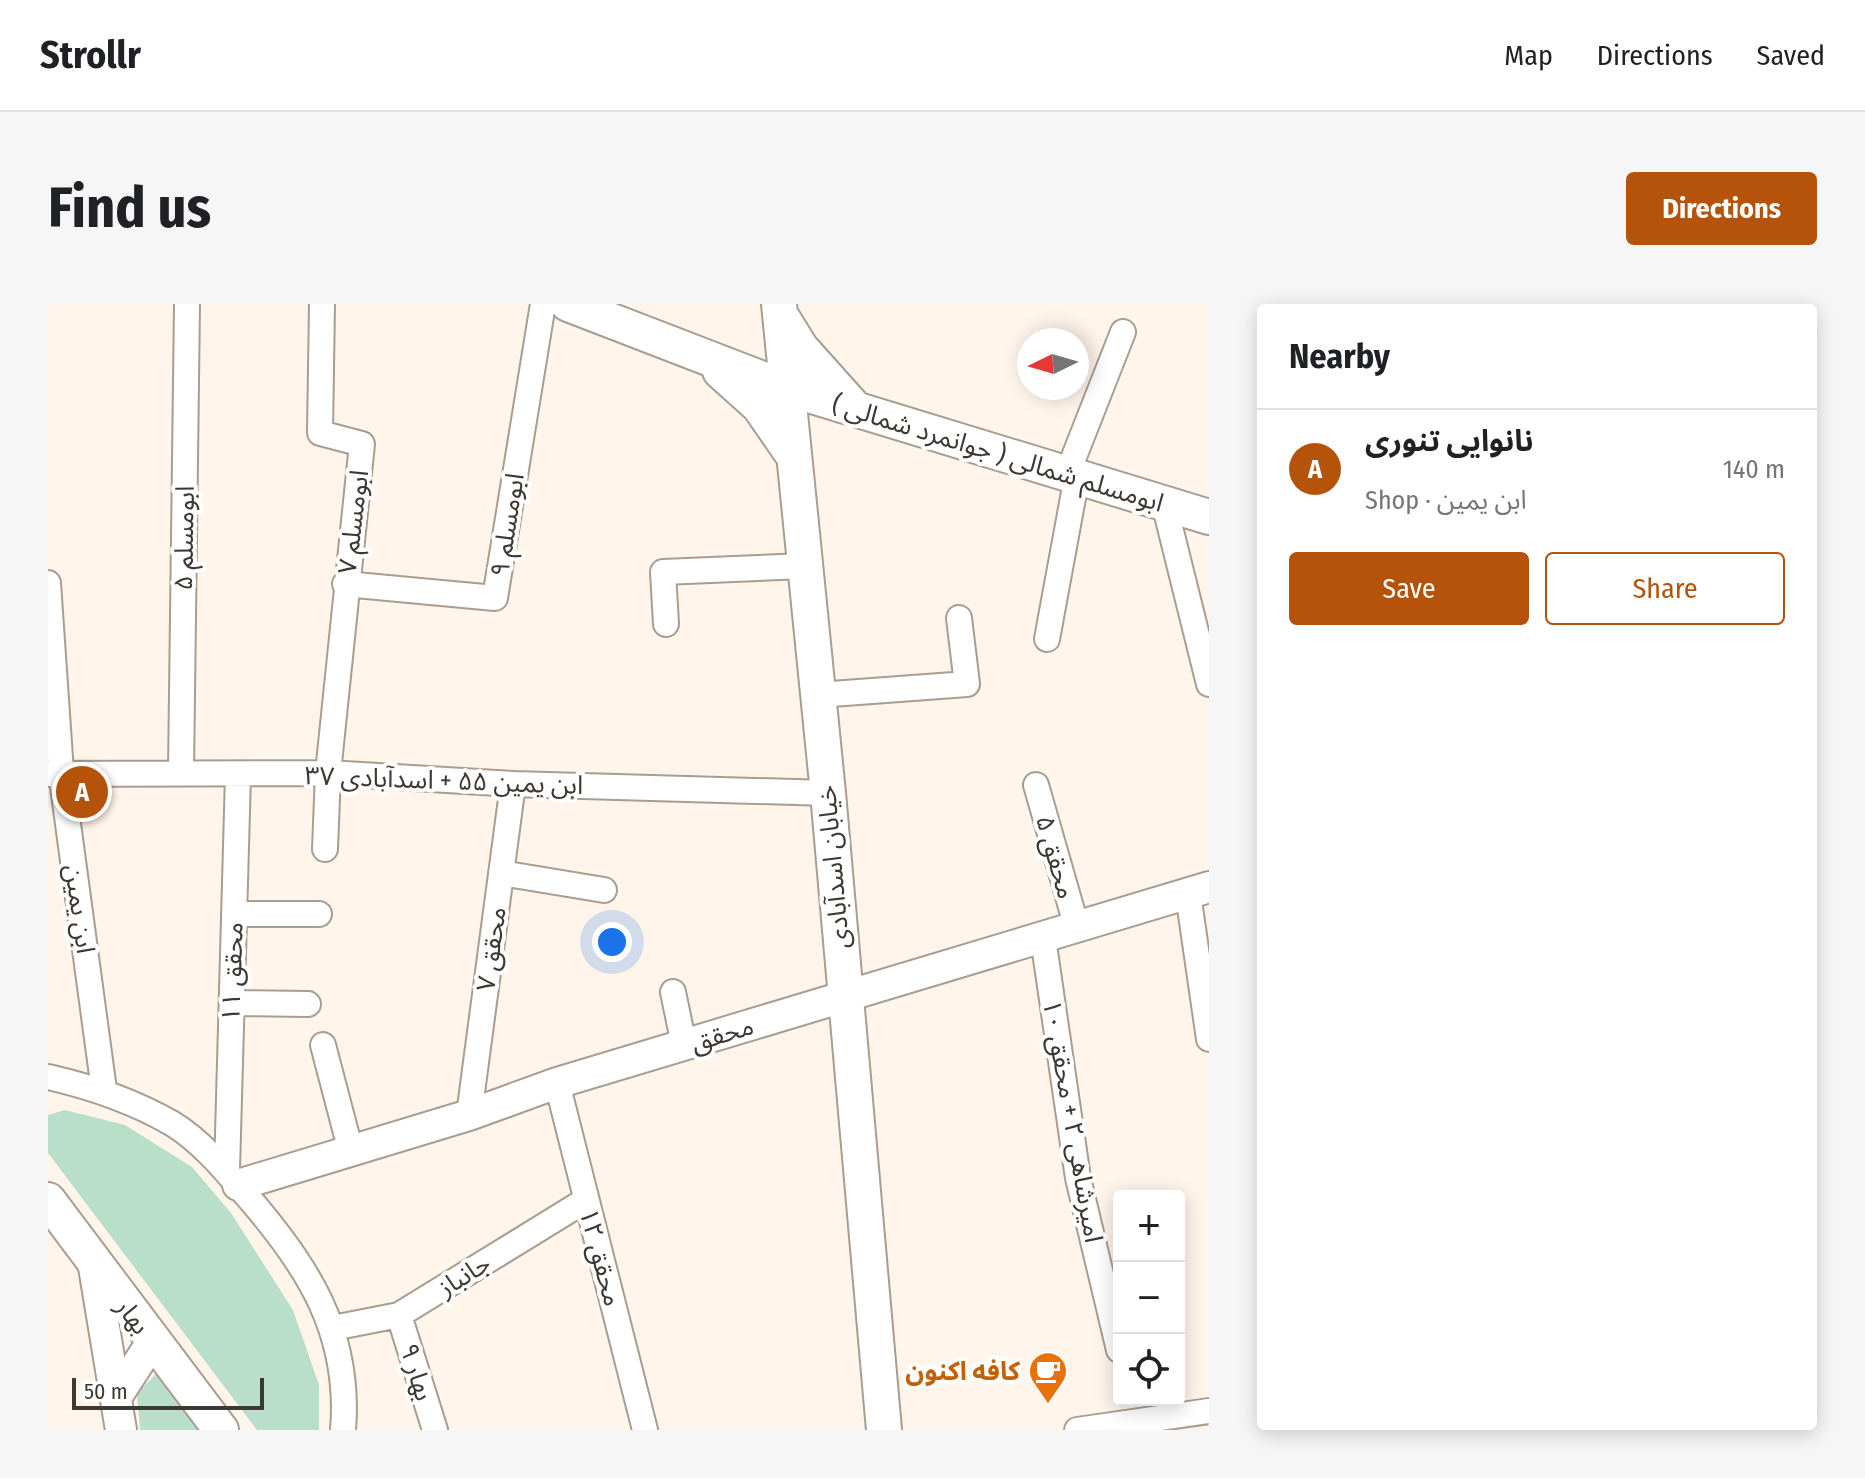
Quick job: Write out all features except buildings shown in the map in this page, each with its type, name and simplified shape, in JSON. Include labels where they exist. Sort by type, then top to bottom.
[{"type":"main road","name":"ابومسلم شمالی ( جوانمرد شمالی )","points":[[568,304],[786,388],[1209,517]]},
{"type":"main road","points":[[780,309],[801,348],[855,408]]},
{"type":"main road","name":"خیابان اسدآبادی","points":[[780,309],[828,793],[884,1430]]},
{"type":"main road","points":[[701,355],[759,406],[793,457]]},
{"type":"main road","name":"بهار","points":[[48,1200],[221,1430]]},
{"type":"street","name":"ابومسلم ۵","points":[[181,772],[187,304]]},
{"type":"street","name":"ابومسلم ۷","points":[[322,304],[320,433],[362,444],[345,584],[328,773],[325,849]]},
{"type":"street","name":"ابومسلم ۹","points":[[345,584],[495,598],[543,304]]},
{"type":"street","points":[[1047,639],[1072,474],[1123,332]]},
{"type":"street","points":[[1164,503],[1209,684]]},
{"type":"street","points":[[666,624],[663,572],[805,566]]},
{"type":"street","name":"ابن یمین","points":[[48,583],[55,773],[104,1090]]},
{"type":"street","points":[[818,695],[967,684],[959,618]]},
{"type":"street","name":"ابن یمین ۵۵ + اسدآبادی ۳۷","points":[[55,773],[328,773],[513,784],[828,793]]},
{"type":"street","name":"محقق ۱۱","points":[[232,1178],[232,1003],[238,775]]},
{"type":"street","name":"محقق ۷","points":[[469,1115],[513,784]]},
{"type":"street","name":"محقق ۵","points":[[1036,785],[1077,928]]},
{"type":"street","points":[[501,873],[604,890]]},
{"type":"street","points":[[1199,891],[1209,1039]]},
{"type":"street","name":"محقق","points":[[232,1178],[469,1115],[557,1083],[1199,891]]},
{"type":"street","points":[[234,914],[319,914]]},
{"type":"street","name":"امیرشاهی ۲ + محقق ۱۰","points":[[1043,938],[1078,1178],[1115,1334]]},
{"type":"street","points":[[673,992],[684,1045]]},
{"type":"street","points":[[232,1003],[308,1004]]},
{"type":"street","points":[[323,1045],[350,1148]]},
{"type":"street","points":[[48,1077],[104,1090],[175,1125],[232,1178],[281,1235],[316,1289],[333,1328],[347,1392],[343,1430]]},
{"type":"street","name":"محقق ۱۲","points":[[557,1083],[645,1430]]},
{"type":"street","name":"جانباز","points":[[333,1328],[399,1315],[586,1200]]},
{"type":"street","points":[[93,1261],[121,1430]]},
{"type":"street","name":"بهار ۹","points":[[399,1315],[435,1430]]},
{"type":"street","points":[[117,1396],[152,1342]]},
{"type":"street","points":[[1077,1430],[1135,1417],[1209,1411]]},
{"type":"green space","points":[[65,1110],[125,1125],[192,1167],[231,1213],[293,1310],[319,1385],[319,1430],[257,1430],[48,1153],[48,1115]]},
{"type":"green space","points":[[159,1371],[225,1430],[140,1430],[137,1393]]},
{"type":"place","name":"نانوایی تنوری","points":[[82,792]]},
{"type":"place","name":"کافه اکنون","points":[[1048,1405]]}]
